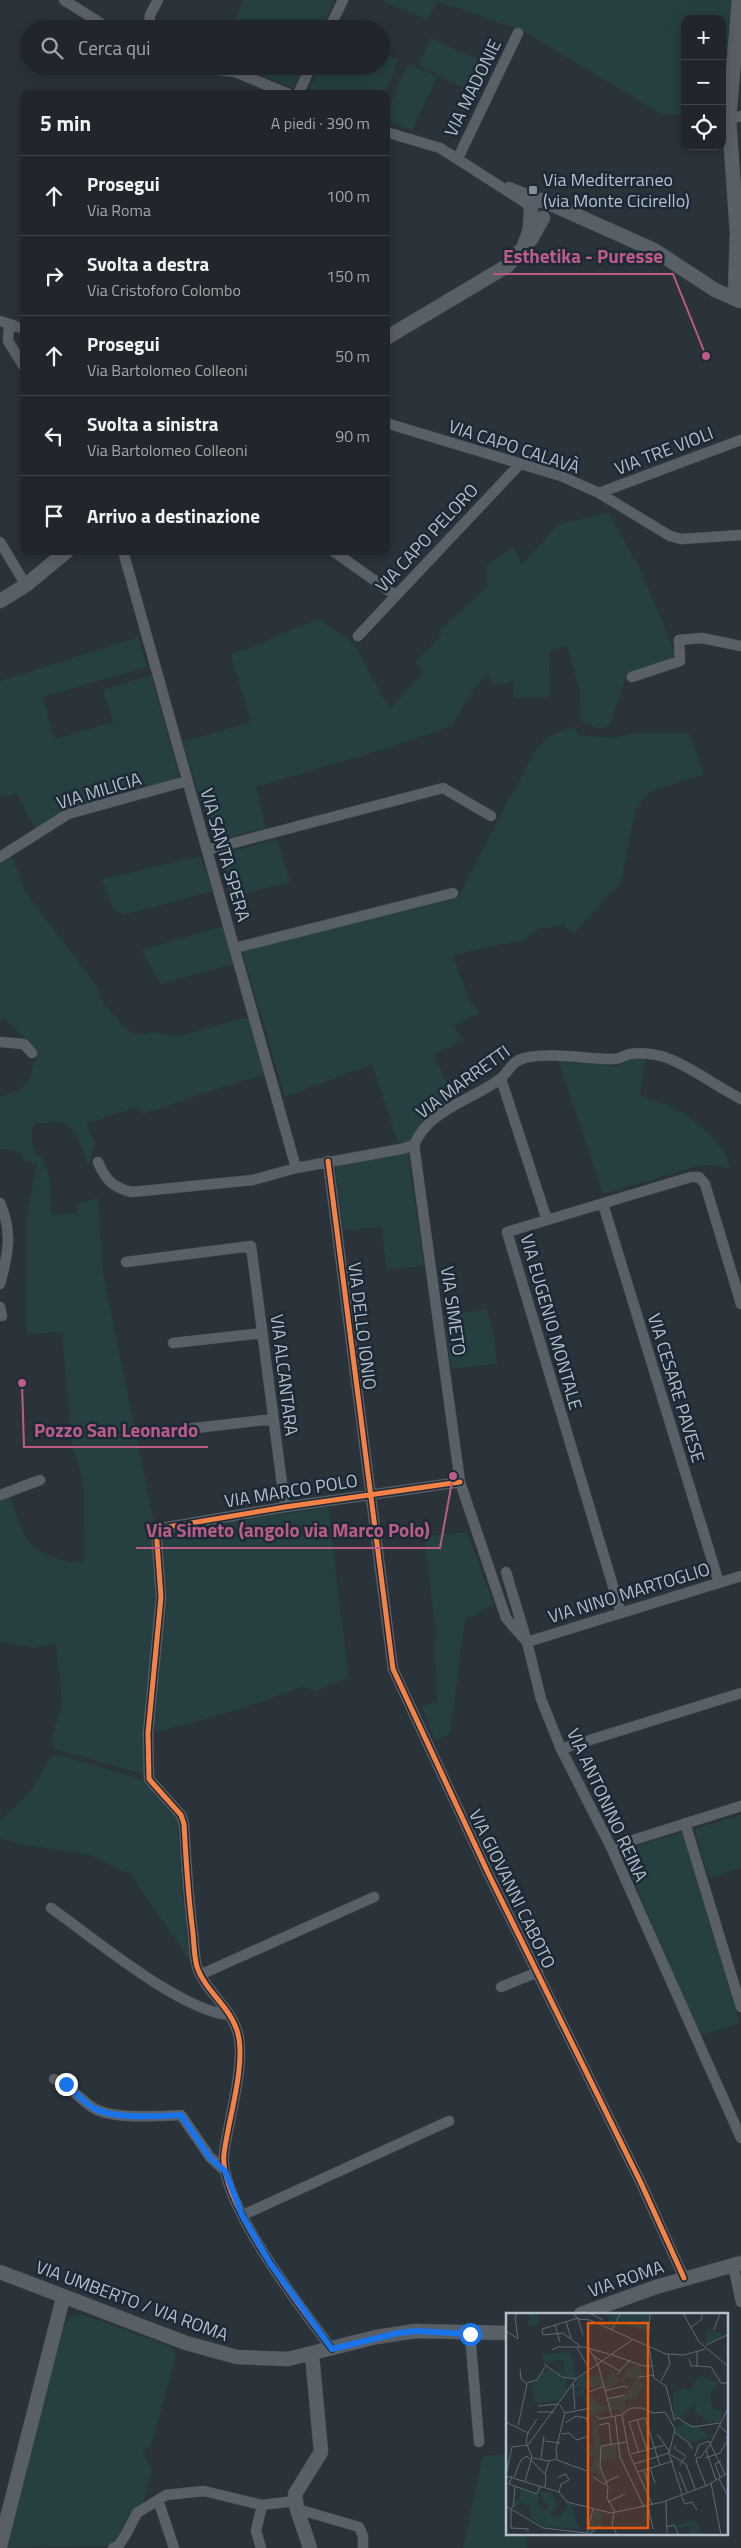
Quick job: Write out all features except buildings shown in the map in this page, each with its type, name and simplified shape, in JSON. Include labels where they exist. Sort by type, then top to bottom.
[{"type":"street","points":[[64,0],[96,20]]},
{"type":"street","points":[[150,20],[150,15],[158,0]]},
{"type":"street","points":[[333,20],[342,0]]},
{"type":"street","points":[[737,300],[735,118],[739,0]]},
{"type":"street","name":"VIA MADONIE","points":[[458,158],[518,33]]},
{"type":"street","points":[[242,75],[279,90]]},
{"type":"street","points":[[300,90],[307,75]]},
{"type":"street","points":[[390,133],[440,148],[494,181],[526,203],[538,214],[574,216]]},
{"type":"street","points":[[494,181],[654,250],[715,290],[737,300]]},
{"type":"street","points":[[390,336],[507,266],[523,249],[538,214],[550,207],[544,201]]},
{"type":"street","points":[[20,328],[5,322],[8,341],[20,360]]},
{"type":"street","name":"VIA CAPO CALAVÀ","points":[[390,424],[561,476],[599,493],[670,536],[681,539],[741,535]]},
{"type":"street","name":"VIA TRE VIOLI","points":[[599,493],[741,440]]},
{"type":"street","name":"VIA CAPO PELORO","points":[[358,636],[520,464]]},
{"type":"street","points":[[0,542],[26,585]]},
{"type":"street","points":[[0,601],[26,585],[62,555]]},
{"type":"street","name":"VIA SANTA SPERA","points":[[124,555],[296,1168]]},
{"type":"street","points":[[339,555],[395,595]]},
{"type":"street","points":[[632,677],[680,661],[679,640],[702,638],[741,646]]},
{"type":"street","name":"VIA MILICIA","points":[[0,857],[68,814],[187,782]]},
{"type":"street","points":[[207,850],[443,788],[491,816]]},
{"type":"street","points":[[235,948],[453,894]]},
{"type":"street","points":[[0,1042],[24,1044],[32,1053]]},
{"type":"street","name":"VIA MARRETTI","points":[[98,1162],[104,1177],[111,1184],[122,1190],[132,1192],[253,1180],[328,1161],[414,1145],[428,1123],[461,1100],[501,1079],[510,1065],[525,1058],[579,1056],[615,1060],[631,1053],[660,1056],[676,1062],[741,1099]]},
{"type":"street","points":[[501,1079],[546,1220]]},
{"type":"street","name":"VIA SIMETO","points":[[414,1145],[460,1482]]},
{"type":"street","name":"VIA DELLO IONIO","points":[[328,1161],[369,1495]]},
{"type":"street","name":"VIA EUGENIO MONTALE","points":[[621,1613],[507,1232],[699,1176],[705,1184],[741,1304]]},
{"type":"street","points":[[0,1203],[9,1238],[9,1249],[0,1284]]},
{"type":"street","name":"VIA CESARE PAVESE","points":[[603,1204],[719,1583]]},
{"type":"street","name":"VIA ALCANTARA","points":[[126,1262],[251,1246],[284,1507]]},
{"type":"street","points":[[174,1343],[262,1334]]},
{"type":"street","points":[[188,1429],[273,1419]]},
{"type":"street","points":[[0,1495],[40,1480]]},
{"type":"street","name":"VIA MARCO POLO","points":[[202,1974],[198,1967],[187,1889],[184,1824],[181,1815],[149,1779],[148,1733],[161,1598],[156,1528],[284,1507],[460,1482]]},
{"type":"street","name":"VIA ANTONINO REINA","points":[[460,1482],[506,1618],[527,1642],[541,1699],[560,1749],[610,1847],[741,2138]]},
{"type":"street","name":"VIA GIOVANNI CABOTO","points":[[369,1495],[393,1669],[489,1875],[556,2009],[684,2278]]},
{"type":"street","points":[[506,1572],[527,1642]]},
{"type":"street","name":"VIA NINO MARTOGLIO","points":[[527,1642],[741,1576]]},
{"type":"street","points":[[560,1749],[741,1693]]},
{"type":"street","points":[[610,1847],[741,1806]]},
{"type":"street","points":[[685,1823],[741,2007]]},
{"type":"street","points":[[332,2349],[270,2263],[242,2215],[225,2171],[224,2156],[239,2053],[239,2035],[202,1974],[374,1896]]},
{"type":"street","points":[[51,1908],[176,1995],[208,2011],[229,2016]]},
{"type":"street","points":[[501,1987],[538,1972]]},
{"type":"street","points":[[54,2079],[66,2084],[91,2107],[101,2112],[145,2116],[181,2115],[210,2158],[225,2171]]},
{"type":"street","points":[[242,2215],[449,2121]]},
{"type":"street","points":[[737,2264],[741,2302]]},
{"type":"street","name":"VIA ROMA","points":[[584,2313],[684,2278],[737,2264]]},
{"type":"street","name":"VIA UMBERTO / VIA ROMA","points":[[0,2272],[63,2298],[211,2352],[237,2357],[275,2360],[312,2354]]},
{"type":"street","points":[[0,2546],[63,2298]]},
{"type":"street","points":[[310,2548],[296,2505],[298,2487],[318,2460],[321,2452],[312,2354],[398,2333],[416,2331],[470,2334],[506,2333]]},
{"type":"street","points":[[470,2334],[479,2442]]},
{"type":"street","points":[[113,2548],[122,2541],[137,2513],[174,2493],[204,2491],[262,2505],[296,2505],[359,2528],[363,2536],[363,2548]]},
{"type":"street","points":[[158,2500],[174,2548]]},
{"type":"street","points":[[261,2548],[256,2532],[262,2505]]},
{"type":"green space","points":[[243,0],[335,0],[325,20],[235,20]]},
{"type":"green space","points":[[381,0],[732,0],[726,56],[726,15],[681,15],[681,114],[661,114],[523,31],[438,1],[427,20]]},
{"type":"green space","points":[[431,38],[493,66],[479,95],[418,66]]},
{"type":"green space","points":[[390,56],[399,60],[386,90],[309,90],[316,75],[390,75]]},
{"type":"green space","points":[[408,64],[437,77],[412,131],[390,121],[390,104]]},
{"type":"green space","points":[[260,75],[299,75],[293,88]]},
{"type":"green space","points":[[609,513],[642,573],[677,658],[627,674],[610,724],[601,729],[580,721],[579,688],[567,645],[549,653],[550,697],[513,698],[514,681],[495,686],[487,674],[467,698],[452,726],[388,748],[256,787],[266,828],[215,841],[204,802],[201,803],[183,742],[251,722],[231,655],[318,619],[349,639],[390,709],[423,672],[415,663],[442,634],[439,631],[487,586],[486,566],[513,547],[522,565],[558,524]]},
{"type":"green space","points":[[138,637],[147,667],[43,697],[54,739],[113,722],[103,690],[151,675],[180,779],[68,809],[35,829],[17,793],[0,798],[0,681]]},
{"type":"green space","points":[[574,726],[578,735],[612,738],[633,733],[689,733],[704,774],[650,792],[635,810],[621,883],[573,934],[563,925],[537,929],[524,941],[485,947],[453,956],[469,999],[480,1013],[453,1026],[464,1040],[434,1054],[454,1100],[425,1121],[407,1142],[398,1143],[372,1064],[285,1097],[243,955],[247,949],[458,897],[534,752],[546,738]]},
{"type":"green space","points":[[277,839],[290,882],[231,897],[219,855]]},
{"type":"green space","points":[[11,855],[26,893],[94,982],[105,1005],[126,1029],[136,1035],[155,1032],[175,1037],[243,1018],[250,1019],[264,1076],[233,1084],[142,1114],[139,1106],[86,1124],[95,1143],[88,1166],[79,1140],[70,1127],[63,1123],[44,1124],[38,1122],[32,1132],[34,1153],[40,1157],[48,1171],[52,1215],[77,1213],[78,1204],[98,1198],[103,1274],[154,1523],[151,1523],[157,1600],[144,1774],[54,1749],[52,1736],[62,1706],[56,1644],[34,1648],[0,1642],[0,1499],[9,1497],[24,1533],[35,1548],[55,1558],[70,1562],[84,1562],[83,1481],[72,1444],[62,1332],[27,1335],[27,1212],[37,1163],[26,1162],[22,1154],[10,1149],[0,1150],[0,1096],[10,1094],[23,1087],[30,1076],[37,1052],[4,1018],[0,1020],[0,863]]},
{"type":"green space","points":[[201,856],[213,891],[125,915],[113,908],[102,879]]},
{"type":"green space","points":[[223,926],[234,964],[161,984],[141,950]]},
{"type":"green space","points":[[646,1057],[640,1095],[668,1106],[706,1130],[716,1141],[730,1168],[702,1165],[603,1194],[558,1060],[596,1062],[616,1067],[633,1058]]},
{"type":"green space","points":[[408,1153],[424,1266],[387,1270],[381,1227],[343,1231],[335,1165]]},
{"type":"green space","points":[[487,1309],[494,1336],[497,1364],[451,1369],[444,1316]]},
{"type":"green space","points":[[328,1507],[349,1678],[316,1691],[302,1687],[241,1709],[154,1733],[163,1628],[161,1551],[162,1542],[167,1534],[171,1531]]},
{"type":"green space","points":[[467,1532],[494,1604],[465,1619],[450,1734],[435,1741],[422,1707],[437,1701],[434,1640],[437,1639],[424,1536]]},
{"type":"green space","points":[[59,1755],[144,1780],[177,1817],[182,1892],[190,1961],[130,1874],[89,1855],[19,1844],[0,1838],[0,1820],[30,1792],[50,1757]]},
{"type":"green space","points":[[741,1815],[741,1868],[709,1878],[694,1829]]},
{"type":"green space","points":[[682,1832],[740,2023],[700,2036],[621,1851]]},
{"type":"green space","points":[[81,2314],[170,2346],[176,2355],[151,2446],[142,2453],[153,2468],[143,2503],[131,2514],[119,2539],[107,2546],[5,2548],[60,2333],[70,2318]]},
{"type":"green space","points":[[506,2454],[506,2536],[526,2536],[527,2548],[463,2548],[483,2456]]},
{"type":"cycle path","points":[[328,1161],[393,1669],[489,1875],[641,2183],[684,2278]]},
{"type":"cycle path","points":[[332,2349],[265,2255],[234,2199],[226,2174],[224,2154],[240,2061],[238,2034],[230,2016],[206,1984],[197,1967],[188,1892],[184,1824],[181,1815],[149,1779],[148,1733],[161,1597],[156,1529],[285,1507],[460,1482]]},
{"type":"place","name":"Via Mediterraneo (via Monte Cicirello)","points":[[533,190]]},
{"type":"place","name":"Esthetika - Puresse","points":[[706,356]]},
{"type":"place","name":"Pozzo San Leonardo","points":[[22,1383]]},
{"type":"place","name":"Via Simeto (angolo via Marco Polo)","points":[[453,1476]]},
{"type":"route","points":[[66,2084],[76,2091],[91,2107],[101,2112],[145,2116],[181,2115],[210,2158],[225,2171],[242,2215],[270,2263],[332,2349],[376,2337],[416,2331],[470,2334]]}]
